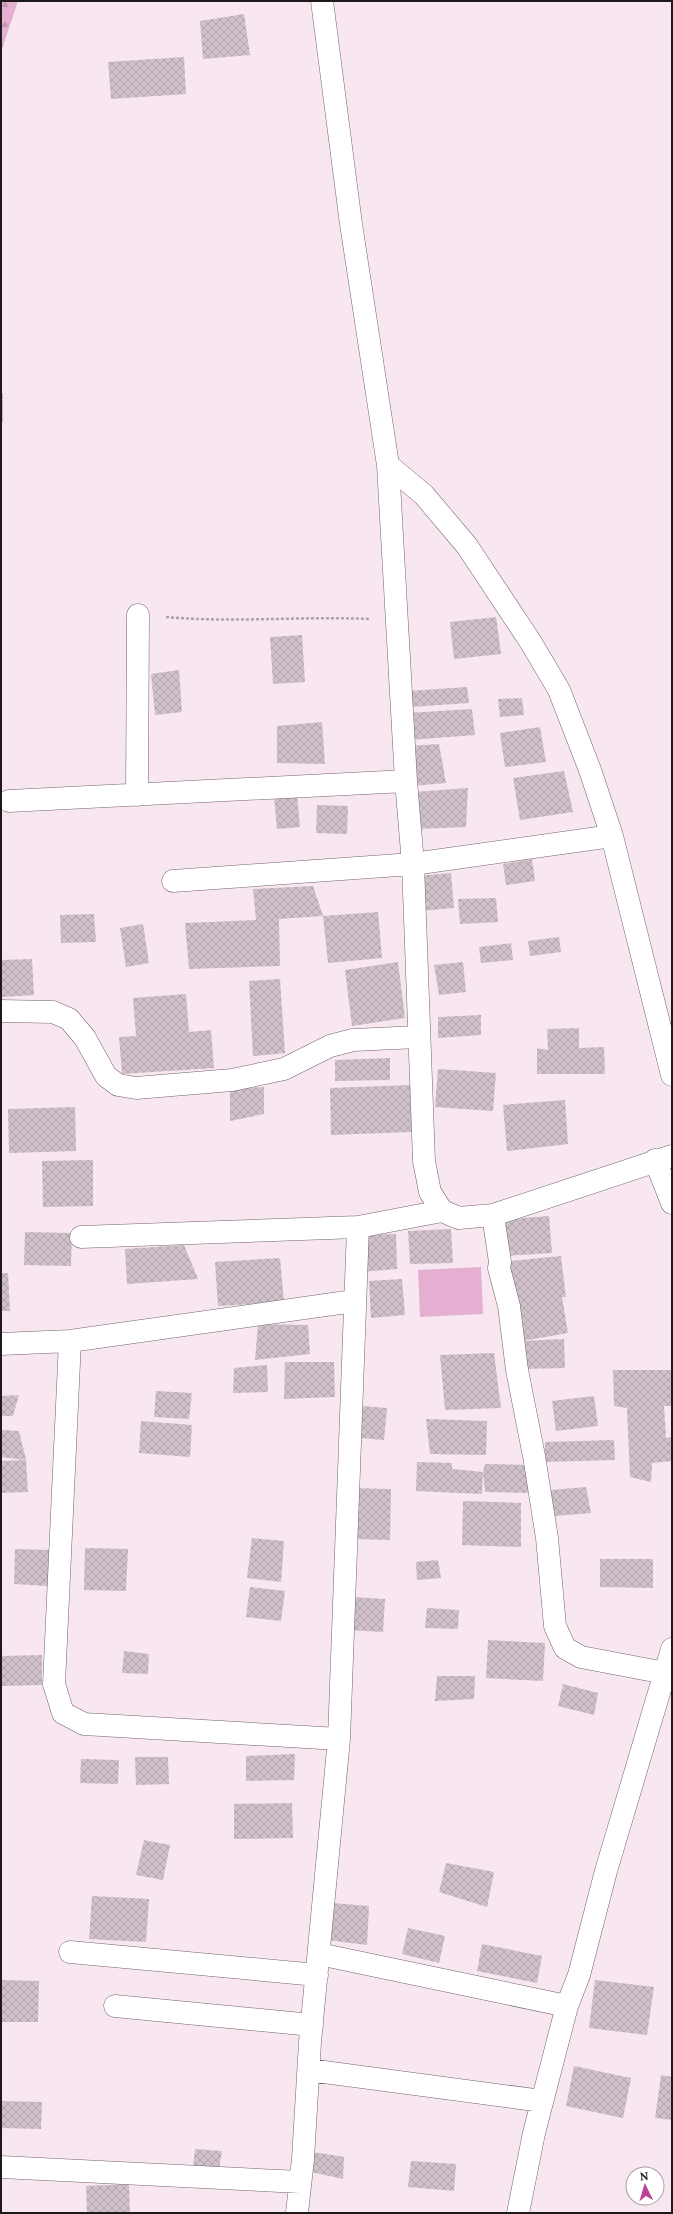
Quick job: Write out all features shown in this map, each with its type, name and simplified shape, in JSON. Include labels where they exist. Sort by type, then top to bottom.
[{"type":"street","points":[[322,1],[351,224],[388,465],[412,864],[424,1161],[430,1192],[442,1211]]},
{"type":"street","points":[[388,465],[424,495],[467,546],[533,647],[559,690],[590,770],[612,836],[672,1075]]},
{"type":"street","points":[[137,794],[138,615]]},
{"type":"street","points":[[9,801],[406,781]]},
{"type":"street","points":[[173,881],[412,864],[612,836]]},
{"type":"street","points":[[1,1011],[53,1012],[69,1019],[85,1038],[106,1076],[118,1085],[136,1088],[232,1080],[284,1069],[330,1046],[353,1040],[418,1037]]},
{"type":"street","points":[[81,1237],[358,1226],[442,1211],[459,1218],[493,1215],[663,1158],[672,1203]]},
{"type":"street","points":[[493,1215],[500,1262],[499,1268],[510,1306],[517,1370],[534,1456],[547,1538],[555,1626],[565,1648],[581,1657],[665,1673]]},
{"type":"street","points":[[296,2213],[300,2182],[312,2025],[338,1739],[358,1226]]},
{"type":"street","points":[[1,1344],[70,1341],[354,1301]]},
{"type":"street","points":[[70,1341],[54,1684],[63,1713],[84,1724],[338,1739]]},
{"type":"street","points":[[518,2213],[542,2101],[567,2006],[579,1975],[606,1872],[672,1649]]},
{"type":"street","points":[[70,1952],[318,1964],[567,2006]]},
{"type":"street","points":[[115,2006],[312,2025]]},
{"type":"street","points":[[309,2070],[542,2101]]},
{"type":"street","points":[[1,2167],[300,2182]]},
{"type":"path","points":[[138,615],[208,621],[328,617],[397,620]]},
{"type":"green space","points":[[1,1],[18,1],[1,52]]},
{"type":"green space","points":[[481,1267],[483,1314],[420,1317],[418,1270]]},
{"type":"building","points":[[244,14],[250,55],[203,59],[200,21]]},
{"type":"building","points":[[184,57],[186,94],[111,99],[108,62]]},
{"type":"building","points":[[3,393],[3,422],[1,422],[1,394]]},
{"type":"building","points":[[496,617],[501,654],[454,659],[450,622]]},
{"type":"building","points":[[302,635],[305,682],[273,684],[270,637]]},
{"type":"building","points":[[179,670],[182,712],[155,715],[151,674]]},
{"type":"building","points":[[467,687],[469,703],[410,707],[408,691]]},
{"type":"building","points":[[522,698],[524,715],[500,717],[498,699]]},
{"type":"building","points":[[472,709],[475,735],[409,740],[407,713]]},
{"type":"building","points":[[322,722],[325,764],[277,763],[277,726]]},
{"type":"building","points":[[540,727],[546,762],[505,767],[500,733]]},
{"type":"building","points":[[439,744],[446,783],[412,786],[408,746]]},
{"type":"building","points":[[564,771],[573,812],[520,820],[513,778]]},
{"type":"building","points":[[468,788],[466,827],[418,829],[414,792]]},
{"type":"building","points":[[297,795],[300,827],[277,829],[274,796]]},
{"type":"building","points":[[317,805],[348,806],[347,834],[316,833]]},
{"type":"building","points":[[532,859],[535,881],[506,885],[503,864]]},
{"type":"building","points":[[451,873],[454,908],[420,911],[418,876]]},
{"type":"building","points":[[313,886],[323,916],[279,919],[280,966],[189,969],[185,923],[256,920],[253,889]]},
{"type":"building","points":[[496,898],[498,922],[460,924],[458,899]]},
{"type":"building","points":[[378,912],[382,958],[328,963],[323,916]]},
{"type":"building","points":[[94,914],[96,942],[61,943],[60,915]]},
{"type":"building","points":[[143,924],[149,963],[126,967],[120,928]]},
{"type":"building","points":[[559,937],[561,952],[530,956],[528,941]]},
{"type":"building","points":[[511,943],[513,960],[481,963],[479,947]]},
{"type":"building","points":[[32,959],[34,995],[1,997],[1,960]]},
{"type":"building","points":[[398,962],[405,1018],[352,1026],[345,970]]},
{"type":"building","points":[[463,962],[466,992],[439,995],[434,965]]},
{"type":"building","points":[[280,979],[285,1053],[253,1056],[249,981]]},
{"type":"building","points":[[186,994],[189,1032],[211,1030],[214,1068],[122,1074],[119,1037],[136,1036],[133,998]]},
{"type":"building","points":[[481,1015],[481,1035],[438,1038],[438,1017]]},
{"type":"building","points":[[579,1028],[579,1048],[604,1047],[605,1074],[537,1074],[537,1048],[548,1050],[547,1029]]},
{"type":"building","points":[[390,1058],[390,1080],[335,1081],[335,1060]]},
{"type":"building","points":[[438,1069],[496,1073],[493,1111],[435,1107]]},
{"type":"building","points":[[410,1085],[412,1132],[331,1135],[330,1088]]},
{"type":"building","points":[[264,1087],[264,1114],[230,1121],[230,1089]]},
{"type":"building","points":[[565,1100],[568,1144],[507,1151],[503,1105]]},
{"type":"building","points":[[75,1107],[76,1151],[9,1153],[8,1109]]},
{"type":"building","points":[[93,1160],[93,1206],[43,1207],[42,1161]]},
{"type":"building","points":[[549,1216],[552,1253],[502,1256],[499,1220]]},
{"type":"building","points":[[451,1229],[453,1263],[410,1264],[408,1231]]},
{"type":"building","points":[[25,1232],[72,1233],[71,1266],[24,1265]]},
{"type":"building","points":[[396,1234],[397,1269],[361,1272],[362,1235]]},
{"type":"building","points":[[184,1245],[198,1279],[127,1284],[125,1249]]},
{"type":"building","points":[[561,1256],[566,1297],[562,1297],[568,1333],[522,1341],[564,1339],[565,1368],[524,1369],[500,1262]]},
{"type":"building","points":[[280,1258],[284,1302],[218,1306],[215,1262]]},
{"type":"building","points":[[1,1273],[8,1273],[10,1311],[1,1311]]},
{"type":"building","points":[[402,1279],[405,1315],[371,1318],[369,1281]]},
{"type":"building","points":[[258,1324],[308,1325],[310,1354],[255,1360]]},
{"type":"building","points":[[494,1353],[501,1408],[445,1410],[440,1355]]},
{"type":"building","points":[[285,1362],[334,1362],[335,1397],[284,1399]]},
{"type":"building","points":[[267,1365],[268,1392],[233,1393],[234,1368]]},
{"type":"building","points":[[613,1370],[671,1370],[672,1406],[664,1406],[666,1438],[672,1437],[672,1461],[652,1463],[651,1482],[630,1477],[627,1408],[614,1406]]},
{"type":"building","points":[[156,1391],[192,1393],[189,1419],[154,1417]]},
{"type":"building","points":[[19,1395],[13,1416],[1,1416],[1,1396]]},
{"type":"building","points":[[594,1396],[598,1426],[556,1431],[552,1401]]},
{"type":"building","points":[[363,1406],[387,1408],[384,1440],[360,1438]]},
{"type":"building","points":[[426,1419],[487,1421],[486,1455],[430,1454]]},
{"type":"building","points":[[141,1421],[192,1425],[190,1457],[139,1453]]},
{"type":"building","points":[[1,1430],[19,1431],[26,1460],[1,1457]]},
{"type":"building","points":[[614,1440],[615,1460],[545,1462],[545,1442]]},
{"type":"building","points":[[26,1460],[28,1492],[1,1493],[1,1461]]},
{"type":"building","points":[[417,1462],[452,1463],[452,1469],[483,1472],[482,1494],[416,1491]]},
{"type":"building","points":[[485,1464],[529,1465],[531,1493],[485,1492],[483,1472]]},
{"type":"building","points":[[586,1487],[591,1513],[554,1516],[550,1490]]},
{"type":"building","points":[[352,1488],[391,1489],[390,1540],[351,1539]]},
{"type":"building","points":[[463,1501],[521,1503],[521,1547],[462,1545]]},
{"type":"building","points":[[252,1538],[284,1541],[281,1582],[247,1578]]},
{"type":"building","points":[[85,1548],[128,1549],[126,1591],[84,1590]]},
{"type":"building","points":[[15,1549],[49,1550],[48,1586],[14,1584]]},
{"type":"building","points":[[600,1559],[653,1559],[653,1588],[600,1587]]},
{"type":"building","points":[[438,1560],[441,1578],[417,1580],[416,1562]]},
{"type":"building","points":[[250,1587],[285,1591],[281,1621],[246,1617]]},
{"type":"building","points":[[352,1597],[385,1599],[383,1632],[349,1630]]},
{"type":"building","points":[[427,1608],[459,1610],[458,1629],[425,1628]]},
{"type":"building","points":[[488,1640],[545,1643],[543,1681],[486,1678]]},
{"type":"building","points":[[124,1651],[149,1654],[148,1674],[122,1673]]},
{"type":"building","points":[[42,1655],[42,1685],[1,1686],[1,1656]]},
{"type":"building","points":[[437,1676],[475,1676],[474,1699],[435,1701]]},
{"type":"building","points":[[563,1684],[598,1693],[594,1715],[558,1706]]},
{"type":"building","points":[[295,1754],[294,1780],[246,1781],[246,1756]]},
{"type":"building","points":[[135,1757],[168,1757],[169,1784],[136,1785]]},
{"type":"building","points":[[81,1759],[119,1760],[118,1784],[80,1783]]},
{"type":"building","points":[[292,1803],[293,1838],[234,1839],[234,1804]]},
{"type":"building","points":[[144,1840],[170,1845],[163,1880],[136,1875]]},
{"type":"building","points":[[446,1863],[494,1872],[487,1907],[439,1892]]},
{"type":"building","points":[[92,1896],[149,1899],[146,1942],[89,1939]]},
{"type":"building","points":[[332,1903],[369,1906],[367,1945],[326,1940]]},
{"type":"building","points":[[408,1928],[445,1936],[439,1963],[402,1954]]},
{"type":"building","points":[[482,1944],[542,1956],[537,1983],[477,1971]]},
{"type":"building","points":[[1,1980],[39,1981],[38,2022],[1,2022]]},
{"type":"building","points":[[595,1980],[654,1987],[647,2035],[589,2028]]},
{"type":"building","points":[[574,2066],[631,2078],[623,2118],[566,2106]]},
{"type":"building","points":[[661,2075],[672,2077],[672,2120],[655,2118]]},
{"type":"building","points":[[1,2101],[42,2102],[41,2129],[1,2128]]},
{"type":"building","points":[[195,2149],[222,2151],[219,2169],[193,2167]]},
{"type":"building","points":[[313,2152],[344,2157],[343,2179],[311,2172]]},
{"type":"building","points":[[411,2161],[456,2164],[454,2191],[408,2187]]},
{"type":"building","points":[[129,2184],[130,2213],[87,2213],[86,2186]]}]
